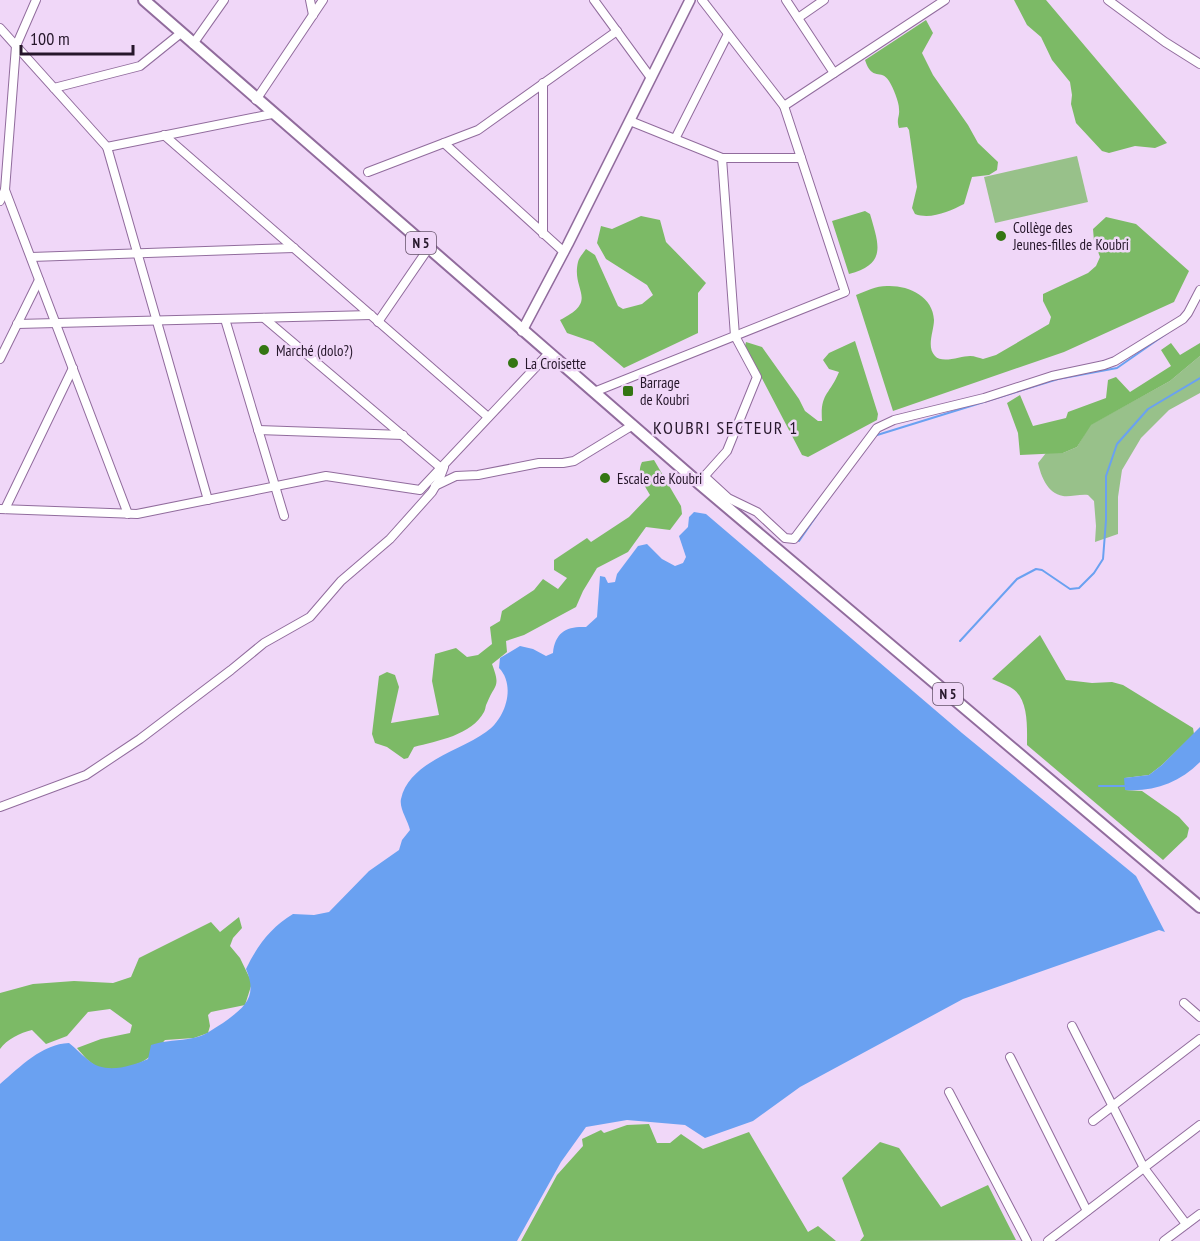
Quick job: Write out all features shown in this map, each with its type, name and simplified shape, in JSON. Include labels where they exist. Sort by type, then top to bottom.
[{"type":"highway","name":"N 5","points":[[144,0],[522,331],[701,479],[1200,907]]},
{"type":"main road","points":[[522,331],[690,0]]},
{"type":"street","points":[[0,201],[5,190],[16,46],[36,0]]},
{"type":"street","points":[[193,44],[224,0]]},
{"type":"street","points":[[310,0],[313,15]]},
{"type":"street","points":[[256,100],[323,0]]},
{"type":"street","points":[[594,0],[651,78]]},
{"type":"street","points":[[594,392],[845,292],[784,106],[702,0]]},
{"type":"street","points":[[786,0],[834,73]]},
{"type":"street","points":[[798,18],[824,0]]},
{"type":"street","points":[[784,106],[945,0]]},
{"type":"street","points":[[1108,0],[1165,42],[1200,64]]},
{"type":"street","points":[[0,28],[107,147],[208,500]]},
{"type":"street","points":[[368,172],[478,130],[617,31]]},
{"type":"street","points":[[54,88],[141,66],[181,33]]},
{"type":"street","points":[[675,139],[728,34]]},
{"type":"street","points":[[543,83],[543,234]]},
{"type":"street","points":[[107,147],[272,114]]},
{"type":"street","points":[[630,121],[722,158],[801,159]]},
{"type":"street","points":[[164,135],[488,417]]},
{"type":"street","points":[[0,141],[9,143]]},
{"type":"street","points":[[444,143],[564,252]]},
{"type":"street","points":[[722,158],[735,336],[757,377],[727,451],[701,479],[728,498],[757,512],[785,538],[794,539],[868,437],[877,428],[894,420],[984,398],[1052,376],[1115,361],[1183,319],[1200,290]]},
{"type":"street","points":[[5,190],[128,514]]},
{"type":"street","points":[[31,257],[294,248]]},
{"type":"street","points":[[378,322],[428,249]]},
{"type":"street","points":[[0,359],[39,280]]},
{"type":"street","points":[[17,324],[370,315]]},
{"type":"street","points":[[264,318],[402,435],[443,465]]},
{"type":"street","points":[[225,319],[284,516]]},
{"type":"street","points":[[73,368],[3,509],[137,514],[326,477],[420,490],[549,353]]},
{"type":"street","points":[[0,807],[86,775],[140,739],[264,643],[310,616],[340,581],[390,539],[436,486],[456,476],[478,475],[539,463],[574,461],[633,425]]},
{"type":"street","points":[[258,430],[402,435]]},
{"type":"street","points":[[436,486],[443,465]]},
{"type":"street","points":[[424,486],[436,486]]},
{"type":"street","points":[[1184,1003],[1200,1017]]},
{"type":"street","points":[[1072,1026],[1144,1168],[1186,1224]]},
{"type":"street","points":[[1093,1120],[1200,1039]]},
{"type":"street","points":[[1010,1057],[1087,1211]]},
{"type":"street","points":[[949,1092],[1027,1241]]},
{"type":"street","points":[[1048,1241],[1200,1125]]},
{"type":"street","points":[[1164,1241],[1200,1214]]},
{"type":"green space","points":[[1014,0],[1046,0],[1167,143],[1155,148],[1135,146],[1109,153],[1102,151],[1076,123],[1071,104],[1070,82],[1052,60],[1041,37],[1027,25]]},
{"type":"green space","points":[[926,20],[933,33],[922,53],[933,75],[978,143],[998,162],[997,170],[989,175],[972,177],[964,204],[947,212],[921,216],[915,214],[912,208],[917,187],[909,130],[907,127],[899,128],[899,106],[891,84],[883,75],[871,71],[865,60]]},
{"type":"green space","points":[[1077,156],[1088,202],[995,223],[984,177]]},
{"type":"green space","points":[[865,211],[870,214],[876,235],[877,252],[870,265],[849,274],[832,221]]},
{"type":"green space","points":[[641,216],[660,220],[666,242],[706,283],[698,293],[698,333],[624,368],[593,342],[567,333],[560,320],[579,307],[581,294],[577,272],[579,260],[586,249],[595,255],[618,306],[623,309],[642,304],[653,295],[647,285],[606,259],[597,243],[601,226],[612,229]]},
{"type":"green space","points":[[1106,217],[1136,224],[1189,271],[1174,302],[1064,352],[893,411],[856,295],[883,286],[911,290],[924,298],[933,312],[931,348],[935,356],[942,359],[970,356],[983,359],[996,355],[1049,324],[1051,317],[1043,301],[1043,294],[1088,273],[1096,266],[1100,257],[1094,241],[1093,229]]},
{"type":"green space","points":[[855,341],[878,414],[877,420],[808,457],[802,455],[745,346],[746,342],[762,347],[805,411],[818,421],[822,421],[822,405],[839,372],[829,369],[823,360],[829,353]]},
{"type":"green space","points":[[1171,343],[1180,355],[1200,343],[1200,356],[1170,381],[1091,425],[1077,447],[1063,453],[1020,455],[1018,433],[1007,403],[1020,395],[1033,426],[1066,418],[1068,412],[1106,398],[1108,380],[1116,377],[1130,392],[1171,366],[1161,350]]},
{"type":"green space","points":[[1200,356],[1200,393],[1169,410],[1141,438],[1122,470],[1118,497],[1118,534],[1095,542],[1094,501],[1088,495],[1063,496],[1057,494],[1049,488],[1038,463],[1046,453],[1063,453],[1077,447],[1090,425],[1170,381]]},
{"type":"green space","points":[[654,460],[681,506],[682,514],[670,530],[646,527],[628,552],[597,568],[576,607],[524,635],[506,641],[507,652],[492,664],[496,685],[484,712],[463,732],[414,747],[408,758],[404,759],[387,747],[375,743],[372,734],[379,676],[387,672],[395,675],[399,687],[391,723],[439,715],[432,681],[435,654],[456,648],[467,657],[478,655],[492,644],[490,627],[500,621],[502,611],[534,590],[543,579],[558,589],[567,578],[554,570],[554,560],[587,538],[591,542],[629,517],[650,495],[642,479],[640,466],[642,462]]},
{"type":"green space","points":[[1040,635],[1066,680],[1092,683],[1112,682],[1123,685],[1193,728],[1194,734],[1149,775],[1125,778],[1125,790],[1142,791],[1179,817],[1189,828],[1187,837],[1163,860],[1027,745],[1026,713],[1021,698],[1010,687],[992,679]]},
{"type":"green space","points":[[239,917],[242,928],[233,938],[230,946],[240,958],[252,983],[245,1005],[211,1012],[208,1015],[210,1026],[208,1033],[194,1038],[165,1040],[148,1058],[138,1064],[117,1069],[98,1067],[86,1059],[77,1048],[101,1039],[130,1033],[132,1025],[110,1009],[88,1012],[67,1036],[46,1044],[32,1030],[14,1037],[0,1049],[0,993],[33,984],[74,981],[113,983],[131,977],[139,958],[211,922],[220,932]]},
{"type":"green space","points":[[649,1124],[657,1143],[670,1143],[681,1134],[703,1149],[749,1132],[808,1232],[818,1226],[836,1241],[521,1241],[557,1175],[583,1146],[582,1139],[601,1130],[604,1133],[627,1125]]},
{"type":"green space","points":[[880,1142],[899,1148],[941,1207],[988,1185],[1016,1240],[860,1241],[864,1236],[842,1178]]},
{"type":"water","points":[[694,512],[706,514],[962,733],[1136,876],[1165,932],[1159,930],[963,999],[800,1087],[753,1121],[705,1138],[685,1125],[627,1120],[586,1127],[561,1162],[517,1241],[0,1241],[0,1084],[32,1057],[59,1044],[69,1043],[87,1059],[101,1067],[125,1067],[148,1059],[151,1045],[201,1036],[238,1012],[250,994],[251,987],[246,969],[265,938],[293,914],[314,915],[329,912],[369,871],[399,850],[402,840],[410,830],[401,803],[406,786],[425,767],[486,732],[499,719],[508,692],[504,675],[499,668],[500,658],[520,646],[533,649],[546,656],[553,653],[556,640],[563,632],[568,629],[586,627],[597,617],[600,576],[605,577],[608,583],[615,582],[617,574],[638,546],[647,544],[662,559],[675,566],[683,563],[686,557],[679,536],[688,527],[689,517]]},
{"type":"water","points":[[1200,727],[1200,762],[1184,776],[1156,788],[1125,790],[1124,778],[1149,775]]},
{"type":"waterway","points":[[1188,319],[1200,298]]},
{"type":"waterway","points":[[874,436],[1058,379],[1117,368],[1173,329]]},
{"type":"waterway","points":[[960,641],[1017,579],[1036,569],[1042,570],[1070,589],[1079,588],[1094,573],[1103,559],[1106,476],[1117,444],[1148,409],[1200,378]]},
{"type":"waterway","points":[[799,541],[828,499]]},
{"type":"waterway","points":[[1099,786],[1126,786]]},
{"type":"place","name":"Collège des Jeunes-filles de Koubri","points":[[1001,236]]},
{"type":"place","name":"Marché (dolo?)","points":[[264,350]]},
{"type":"place","name":"La Croisette","points":[[513,363]]},
{"type":"place","name":"Barrage de Koubri","points":[[628,391]]},
{"type":"place","name":"Escale de Koubri","points":[[605,478]]},
{"type":"district","name":"KOUBRI SECTEUR 1","points":[[726,427]]}]
